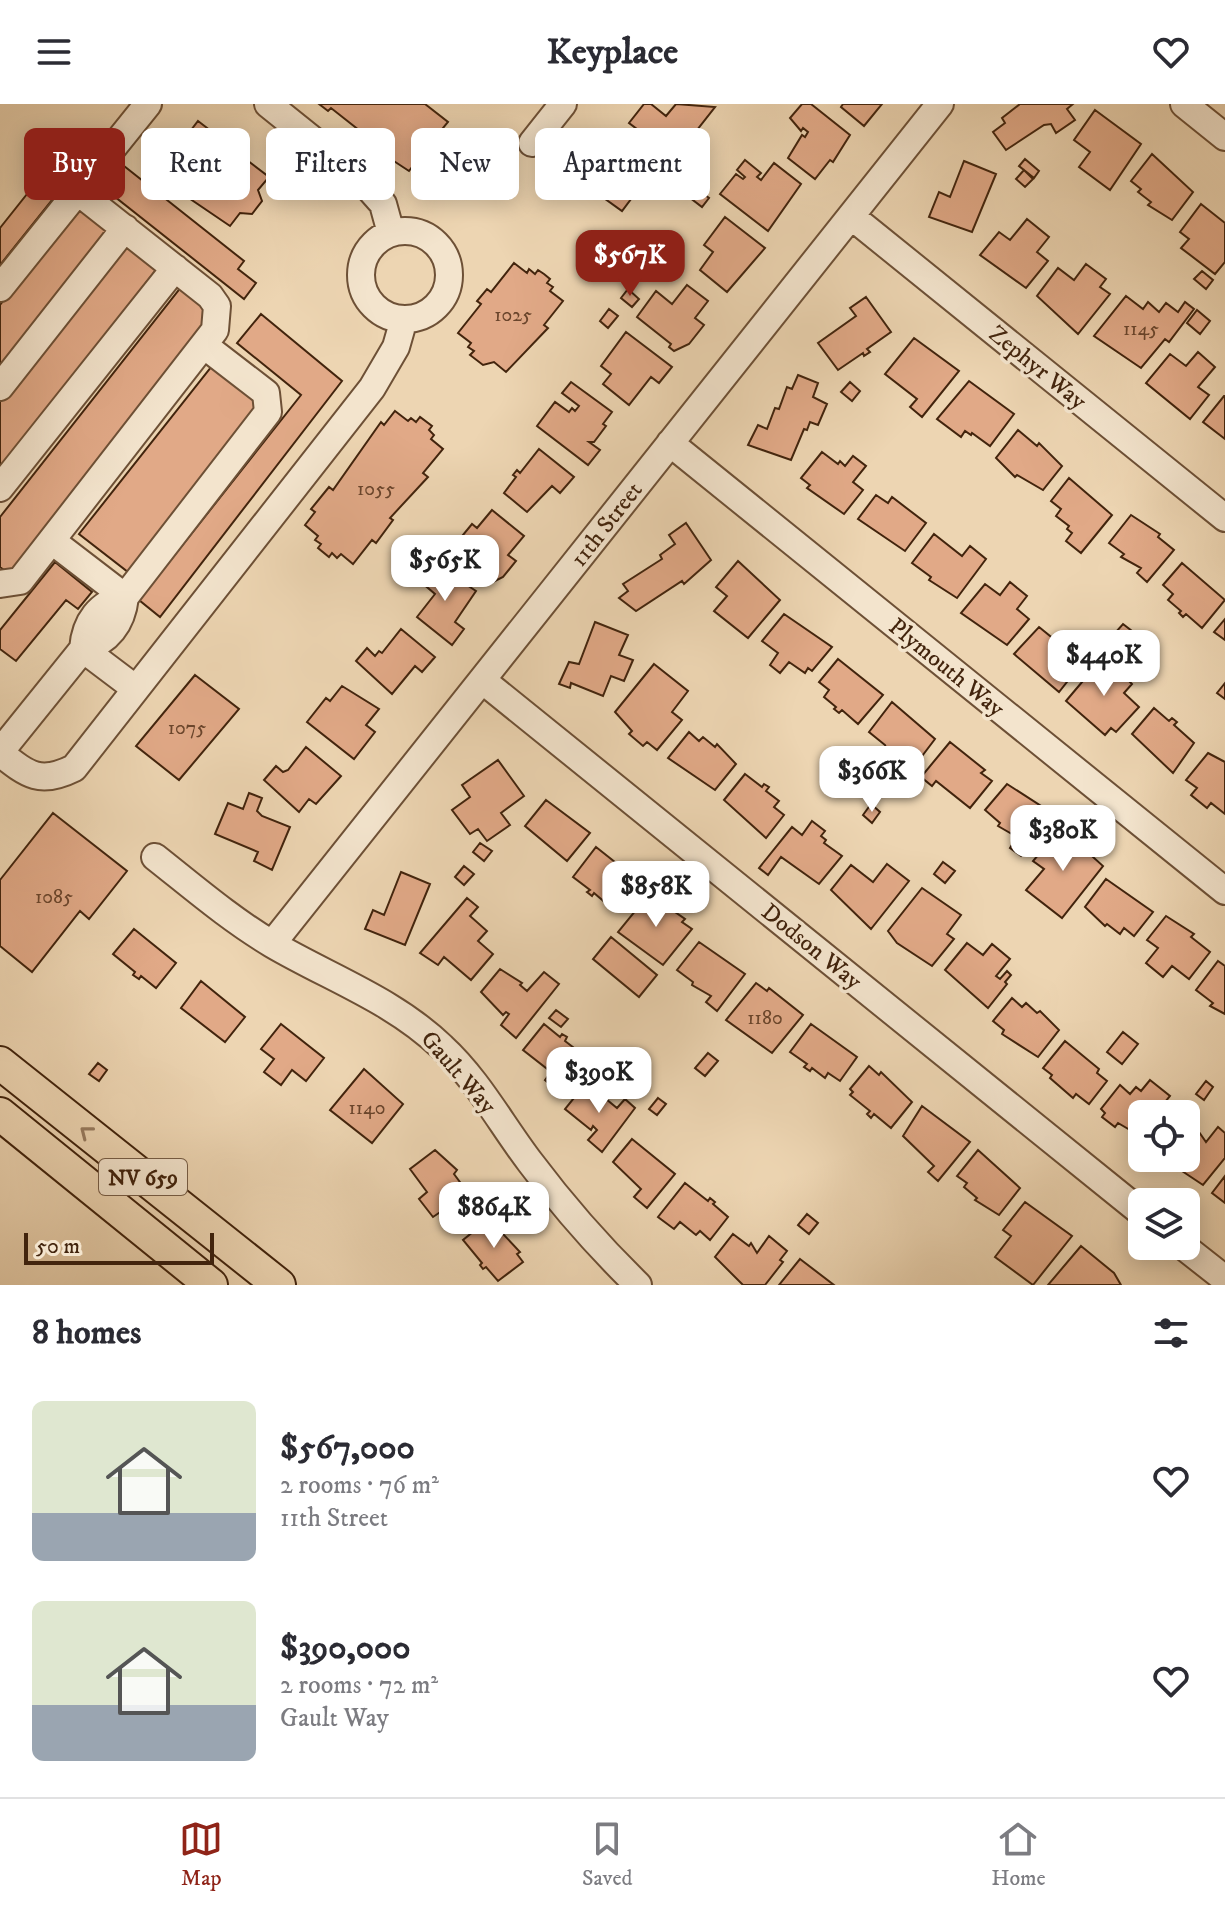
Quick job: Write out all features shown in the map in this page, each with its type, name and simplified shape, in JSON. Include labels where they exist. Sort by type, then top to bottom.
[{"type":"main road","name":"NV 659","points":[[0,1063],[279,1285]]},
{"type":"main road","name":"NV 659","points":[[0,1114],[211,1285]]},
{"type":"street","points":[[125,132],[148,104]]},
{"type":"street","points":[[268,104],[360,178],[383,204],[391,233]]},
{"type":"street","points":[[532,143],[563,104]]},
{"type":"street","name":"11th Street","points":[[272,944],[940,104]]},
{"type":"street","points":[[1184,104],[1225,137]]},
{"type":"street","points":[[0,288],[70,200]]},
{"type":"street","points":[[0,584],[20,581],[215,330],[217,306],[210,296],[89,200]]},
{"type":"street","name":"Zephyr Way","points":[[851,216],[1225,518]]},
{"type":"street","points":[[0,387],[125,228]]},
{"type":"street","points":[[406,231],[427,237],[443,254],[448,268],[442,297],[432,309],[404,319],[379,310],[363,288],[363,261],[369,249],[391,233],[406,231]]},
{"type":"street","points":[[0,488],[175,268]]},
{"type":"street","points":[[205,346],[266,393],[268,412],[125,597],[108,601],[91,619],[84,630],[83,649],[0,753],[23,771],[39,777],[56,777],[74,768],[372,388],[396,347],[404,319]]},
{"type":"street","name":"Plymouth Way","points":[[670,443],[1225,891]]},
{"type":"street","points":[[52,541],[125,597]]},
{"type":"street","points":[[83,649],[136,689]]},
{"type":"street","name":"Dodson Way","points":[[482,680],[1128,1202]]},
{"type":"street","name":"Gault Way","points":[[155,857],[272,944],[372,995],[409,1019],[443,1047],[473,1081],[571,1214],[638,1285]]},
{"type":"street","points":[[1200,1259],[1225,1279]]},
{"type":"building","points":[[319,104],[425,104],[448,122],[443,128],[411,128],[409,171],[395,162],[395,128],[356,128],[331,108],[328,111]]},
{"type":"building","points":[[644,104],[651,104],[666,116],[676,104],[715,107],[698,128],[636,128],[629,123]]},
{"type":"building","points":[[802,104],[811,104],[850,135],[833,162],[830,160],[815,179],[788,158],[802,135],[805,137],[808,132],[803,128],[801,131],[790,118]]},
{"type":"building","points":[[843,104],[882,104],[864,126],[841,107]]},
{"type":"building","points":[[1020,104],[1073,104],[1067,109],[1075,120],[1056,133],[1051,124],[1044,125],[1006,150],[993,132],[1005,123],[1002,118]]},
{"type":"building","points":[[1095,110],[1141,144],[1110,190],[1079,167],[1090,152],[1074,140]]},
{"type":"building","points":[[198,121],[207,128],[193,128]]},
{"type":"building","points":[[1152,154],[1193,192],[1172,220],[1148,205],[1151,202],[1138,192],[1141,189],[1131,181]]},
{"type":"building","points":[[1025,159],[1039,171],[1034,178],[1019,166]]},
{"type":"building","points":[[745,160],[761,173],[757,177],[761,180],[774,163],[801,184],[768,231],[720,194],[736,174],[743,179],[745,177],[737,170]]},
{"type":"building","points":[[964,161],[996,174],[972,232],[929,217],[939,192],[950,197]]},
{"type":"building","points":[[250,162],[266,175],[266,181],[258,190],[262,201],[252,214],[240,213],[230,226],[192,200],[250,200]]},
{"type":"building","points":[[125,167],[141,179],[141,200],[167,200],[244,261],[238,269],[256,283],[244,299],[119,200],[125,200]]},
{"type":"building","points":[[1024,170],[1033,179],[1025,187],[1016,179]]},
{"type":"building","points":[[24,198],[52,200],[0,265],[0,228]]},
{"type":"building","points":[[607,200],[630,200],[622,211]]},
{"type":"building","points":[[693,200],[707,200],[702,207]]},
{"type":"building","points":[[79,204],[112,230],[0,372],[0,305]]},
{"type":"building","points":[[1201,204],[1225,223],[1225,262],[1215,274],[1181,248],[1189,239],[1180,232]]},
{"type":"building","points":[[725,217],[765,248],[727,292],[700,270],[713,252],[704,245]]},
{"type":"building","points":[[1027,219],[1049,237],[1037,252],[1048,261],[1026,288],[980,255],[999,232],[1010,240]]},
{"type":"building","points":[[124,244],[156,270],[0,469],[0,401]]},
{"type":"building","points":[[514,263],[527,273],[529,269],[535,274],[538,270],[544,274],[550,279],[547,283],[553,287],[550,291],[563,301],[544,325],[548,328],[506,372],[494,362],[483,365],[470,355],[474,351],[468,347],[471,343],[458,333],[481,304],[477,301],[487,289],[491,292]]},
{"type":"building","points":[[1086,264],[1106,279],[1100,287],[1110,294],[1078,334],[1037,296],[1058,268],[1074,280]]},
{"type":"building","points":[[1202,271],[1213,280],[1206,289],[1194,279]]},
{"type":"building","points":[[687,285],[708,301],[695,318],[704,325],[689,344],[674,351],[669,347],[671,344],[637,317],[656,291],[672,304]]},
{"type":"building","points":[[182,286],[215,312],[9,574],[0,567],[0,517]]},
{"type":"building","points":[[628,289],[639,299],[632,307],[621,298]]},
{"type":"building","points":[[1126,296],[1143,309],[1148,302],[1159,312],[1166,303],[1178,312],[1185,302],[1194,309],[1169,342],[1165,339],[1141,368],[1094,336]]},
{"type":"building","points":[[866,297],[891,332],[867,349],[870,352],[864,356],[863,353],[838,370],[818,343],[856,316],[850,308]]},
{"type":"building","points":[[609,309],[618,316],[608,328],[600,321]]},
{"type":"building","points":[[1197,310],[1210,321],[1200,334],[1187,323]]},
{"type":"building","points":[[261,314],[342,381],[160,617],[139,600],[301,395],[237,343]]},
{"type":"building","points":[[626,332],[672,367],[659,383],[651,377],[629,405],[603,384],[611,374],[601,366]]},
{"type":"building","points":[[914,338],[959,371],[922,417],[910,407],[917,399],[885,374]]},
{"type":"building","points":[[1198,352],[1215,367],[1198,387],[1209,395],[1190,419],[1146,383],[1170,354],[1186,366]]},
{"type":"building","points":[[212,366],[261,405],[128,572],[79,534]]},
{"type":"building","points":[[798,375],[818,383],[813,397],[827,404],[818,425],[810,422],[807,430],[804,429],[791,460],[748,445],[758,425],[767,429],[787,387],[792,389]]},
{"type":"building","points":[[969,381],[1014,414],[990,446],[972,433],[965,431],[961,437],[937,419]]},
{"type":"building","points":[[571,382],[612,412],[594,442],[589,442],[600,450],[588,465],[537,426],[555,402],[569,412],[579,406],[562,393]]},
{"type":"building","points":[[850,382],[860,391],[852,401],[841,392]]},
{"type":"building","points":[[1225,396],[1225,439],[1203,422]]},
{"type":"building","points":[[395,411],[408,421],[411,418],[416,422],[420,417],[432,426],[429,430],[434,435],[431,439],[443,449],[423,473],[428,477],[390,518],[393,520],[376,543],[372,540],[353,564],[341,554],[337,558],[332,553],[329,557],[318,548],[321,544],[315,540],[318,536],[305,525],[315,512],[311,509],[329,487],[333,490],[381,422],[384,425]]},
{"type":"building","points":[[1018,430],[1037,446],[1039,443],[1062,466],[1043,490],[1017,475],[1015,477],[996,458]]},
{"type":"building","points":[[539,449],[574,477],[560,493],[552,486],[527,512],[504,493],[516,477],[513,475],[517,470],[520,473]]},
{"type":"building","points":[[822,452],[838,464],[840,461],[845,466],[853,456],[866,466],[853,482],[863,490],[844,514],[807,488],[810,485],[801,478]]},
{"type":"building","points":[[1069,478],[1112,515],[1081,553],[1066,541],[1072,533],[1067,529],[1069,526],[1056,516],[1061,509],[1051,501]]},
{"type":"building","points":[[876,495],[888,503],[892,497],[926,523],[905,551],[858,519]]},
{"type":"building","points":[[492,510],[524,536],[508,555],[516,561],[503,577],[489,584],[475,572],[478,568],[453,547],[472,524],[477,528]]},
{"type":"building","points":[[1131,515],[1160,534],[1158,537],[1174,550],[1147,582],[1137,573],[1141,568],[1121,557],[1124,554],[1109,543]]},
{"type":"building","points":[[686,523],[711,560],[684,584],[682,581],[636,611],[619,598],[628,591],[623,584],[662,559],[660,555],[675,544],[669,535]]},
{"type":"building","points":[[934,534],[962,556],[970,546],[986,559],[957,598],[929,580],[931,577],[912,563]]},
{"type":"building","points":[[738,561],[780,600],[748,638],[714,611],[727,596],[716,587]]},
{"type":"building","points":[[55,562],[92,592],[78,609],[66,600],[16,661],[0,649],[0,630]]},
{"type":"building","points":[[1182,563],[1225,600],[1202,628],[1186,614],[1183,617],[1179,613],[1181,611],[1168,600],[1173,594],[1163,585]]},
{"type":"building","points":[[435,564],[476,591],[455,622],[464,629],[452,645],[417,617],[435,594],[421,582]]},
{"type":"building","points":[[1010,582],[1027,596],[1017,609],[1029,619],[1007,645],[961,613],[985,584],[1000,595]]},
{"type":"building","points":[[784,614],[832,647],[812,671],[808,668],[805,673],[789,662],[780,673],[770,665],[778,653],[762,641]]},
{"type":"building","points":[[1225,619],[1225,640],[1214,632]]},
{"type":"building","points":[[595,622],[628,635],[619,655],[633,660],[624,681],[611,676],[603,696],[571,683],[570,688],[559,684],[569,662],[579,664]]},
{"type":"building","points":[[1123,624],[1137,635],[1121,653],[1108,641]]},
{"type":"building","points":[[1039,627],[1055,640],[1058,636],[1063,640],[1060,644],[1073,654],[1068,660],[1078,668],[1059,692],[1014,654]]},
{"type":"building","points":[[401,629],[435,657],[422,672],[415,666],[392,694],[356,661],[367,648],[375,656],[379,651],[382,653]]},
{"type":"building","points":[[1139,640],[1145,644],[1132,659],[1127,654]]},
{"type":"building","points":[[1104,656],[1132,684],[1124,693],[1139,707],[1116,732],[1111,728],[1105,735],[1066,701]]},
{"type":"building","points":[[838,659],[883,695],[858,724],[842,710],[839,713],[834,709],[836,707],[824,697],[829,690],[819,682]]},
{"type":"building","points":[[654,664],[688,691],[672,712],[682,720],[657,750],[647,742],[643,746],[629,734],[632,731],[615,712]]},
{"type":"building","points":[[195,675],[239,709],[179,780],[136,746]]},
{"type":"building","points":[[1225,683],[1225,699],[1217,693]]},
{"type":"building","points":[[342,686],[379,709],[366,725],[375,732],[354,759],[307,722],[326,698],[330,701]]},
{"type":"building","points":[[892,702],[935,739],[916,764],[905,756],[897,770],[882,758],[887,750],[885,745],[869,732]]},
{"type":"building","points":[[1154,708],[1169,721],[1172,718],[1177,722],[1174,725],[1194,743],[1173,773],[1132,734]]},
{"type":"building","points":[[689,732],[699,741],[703,737],[715,747],[717,744],[736,764],[715,790],[668,758]]},
{"type":"building","points":[[950,742],[985,770],[981,773],[992,781],[970,808],[936,781],[932,786],[921,777]]},
{"type":"building","points":[[306,747],[341,776],[316,804],[309,799],[299,812],[264,780],[276,766],[283,772],[288,770]]},
{"type":"building","points":[[1208,753],[1225,762],[1225,814],[1211,803],[1207,808],[1191,795],[1197,788],[1186,780]]},
{"type":"building","points":[[498,760],[524,796],[501,813],[510,825],[487,841],[478,829],[470,834],[452,810],[470,797],[462,785]]},
{"type":"building","points":[[745,774],[762,787],[764,784],[769,787],[766,791],[779,801],[774,807],[784,815],[766,838],[724,800]]},
{"type":"building","points":[[1007,784],[1055,815],[1021,856],[1010,848],[1017,837],[998,826],[1000,823],[985,810]]},
{"type":"building","points":[[249,793],[262,798],[257,811],[262,816],[290,827],[272,870],[254,861],[258,852],[215,834],[228,803],[243,809]]},
{"type":"building","points":[[546,800],[590,833],[567,861],[525,826]]},
{"type":"building","points":[[871,804],[880,812],[872,823],[863,815]]},
{"type":"building","points":[[53,813],[127,871],[89,919],[80,911],[32,972],[0,946],[0,880]]},
{"type":"building","points":[[812,821],[825,831],[821,836],[826,840],[824,843],[842,856],[819,884],[781,857],[768,875],[759,868],[792,827],[802,835]]},
{"type":"building","points":[[1061,828],[1103,866],[1062,918],[1026,890],[1044,869],[1033,861]]},
{"type":"building","points":[[480,843],[492,851],[484,861],[473,852]]},
{"type":"building","points":[[596,847],[640,882],[622,905],[612,898],[607,904],[594,893],[592,896],[587,892],[590,890],[573,877]]},
{"type":"building","points":[[943,862],[955,871],[945,883],[934,874]]},
{"type":"building","points":[[887,864],[909,881],[871,929],[831,890],[851,865],[873,882]]},
{"type":"building","points":[[464,866],[474,874],[464,885],[455,877]]},
{"type":"building","points":[[401,872],[430,884],[405,945],[365,929],[373,910],[384,915]]},
{"type":"building","points":[[1106,879],[1153,912],[1134,936],[1124,928],[1120,934],[1107,924],[1105,926],[1085,907]]},
{"type":"building","points":[[922,888],[961,915],[947,934],[954,939],[932,966],[897,943],[888,931]]},
{"type":"building","points":[[649,894],[685,919],[682,922],[692,929],[663,965],[618,932]]},
{"type":"building","points":[[467,898],[478,907],[470,916],[487,931],[478,941],[493,954],[471,980],[444,957],[438,965],[420,953]]},
{"type":"building","points":[[1166,916],[1194,934],[1191,937],[1210,952],[1189,979],[1172,966],[1163,977],[1146,963],[1158,948],[1147,940]]},
{"type":"building","points":[[134,929],[176,963],[156,988],[141,976],[139,979],[133,975],[135,972],[113,954]]},
{"type":"building","points":[[611,937],[657,975],[639,997],[593,959]]},
{"type":"building","points":[[699,942],[745,974],[717,1011],[706,1002],[711,996],[692,985],[693,982],[677,970]]},
{"type":"building","points":[[967,943],[983,955],[992,944],[1010,959],[996,976],[1000,979],[1007,971],[1011,975],[1005,982],[1007,984],[988,1008],[945,970]]},
{"type":"building","points":[[1218,961],[1225,966],[1225,1014],[1210,1006],[1213,1003],[1196,990]]},
{"type":"building","points":[[500,969],[522,983],[520,985],[527,991],[544,972],[559,984],[516,1038],[501,1025],[509,1014],[506,1012],[503,1015],[481,992]]},
{"type":"building","points":[[201,981],[245,1017],[225,1042],[181,1008]]},
{"type":"building","points":[[756,983],[767,991],[769,988],[803,1015],[772,1053],[726,1020]]},
{"type":"building","points":[[1012,998],[1022,1007],[1026,1003],[1037,1013],[1040,1011],[1059,1030],[1038,1057],[1002,1034],[1004,1030],[993,1021]]},
{"type":"building","points":[[556,1010],[568,1019],[561,1027],[549,1018]]},
{"type":"building","points":[[281,1024],[324,1058],[306,1081],[292,1070],[281,1085],[264,1072],[274,1059],[261,1049]]},
{"type":"building","points":[[544,1024],[560,1037],[562,1034],[567,1037],[565,1041],[587,1058],[560,1093],[545,1080],[551,1072],[523,1050]]},
{"type":"building","points":[[811,1024],[857,1057],[840,1081],[828,1073],[825,1078],[812,1068],[810,1071],[804,1067],[807,1064],[790,1052]]},
{"type":"building","points":[[1123,1032],[1138,1044],[1122,1064],[1107,1052]]},
{"type":"building","points":[[1065,1041],[1099,1069],[1097,1073],[1107,1081],[1089,1104],[1076,1094],[1073,1098],[1043,1068]]},
{"type":"building","points":[[708,1053],[718,1061],[705,1076],[695,1068]]},
{"type":"building","points":[[98,1063],[107,1070],[99,1081],[89,1074]]},
{"type":"building","points":[[869,1066],[879,1075],[881,1072],[912,1102],[891,1128],[874,1114],[871,1118],[867,1114],[870,1111],[850,1095],[853,1092],[850,1089]]},
{"type":"building","points":[[364,1069],[403,1104],[372,1143],[330,1110]]},
{"type":"building","points":[[1150,1080],[1170,1096],[1167,1100],[1128,1100],[1128,1129],[1118,1123],[1115,1127],[1102,1117],[1105,1113],[1101,1109],[1120,1085],[1130,1094],[1136,1087],[1141,1091]]},
{"type":"building","points":[[1206,1081],[1213,1087],[1204,1100],[1196,1094]]},
{"type":"building","points":[[586,1083],[602,1096],[605,1092],[608,1095],[606,1099],[617,1108],[625,1099],[635,1108],[602,1152],[588,1140],[597,1130],[593,1126],[591,1130],[565,1109]]},
{"type":"building","points":[[658,1098],[666,1104],[657,1115],[649,1109]]},
{"type":"building","points":[[922,1106],[970,1142],[938,1181],[928,1172],[934,1166],[903,1136]]},
{"type":"building","points":[[1218,1127],[1225,1133],[1225,1158],[1203,1185],[1184,1172],[1200,1172],[1200,1133],[1206,1142]]},
{"type":"building","points":[[632,1139],[675,1174],[647,1208],[634,1197],[641,1189],[613,1162]]},
{"type":"building","points":[[435,1150],[457,1170],[454,1174],[468,1193],[433,1217],[419,1199],[427,1192],[410,1169]]},
{"type":"building","points":[[978,1150],[1020,1188],[999,1215],[975,1200],[977,1198],[964,1187],[967,1183],[957,1176]]},
{"type":"building","points":[[1225,1176],[1225,1203],[1212,1193]]},
{"type":"building","points":[[685,1183],[708,1201],[710,1198],[728,1217],[710,1240],[700,1231],[696,1235],[680,1222],[674,1229],[658,1217]]},
{"type":"building","points":[[1025,1202],[1072,1236],[1033,1285],[995,1257],[1011,1236],[1003,1230]]},
{"type":"building","points":[[807,1214],[818,1223],[809,1234],[798,1225]]},
{"type":"building","points":[[489,1219],[520,1252],[517,1254],[523,1262],[498,1281],[486,1267],[483,1269],[482,1263],[463,1240]]},
{"type":"building","points":[[733,1234],[749,1246],[751,1243],[757,1253],[769,1236],[787,1251],[780,1260],[783,1262],[765,1285],[743,1285],[715,1257]]},
{"type":"building","points":[[1081,1246],[1114,1273],[1121,1285],[1048,1285]]},
{"type":"building","points":[[800,1259],[834,1285],[779,1285]]}]
